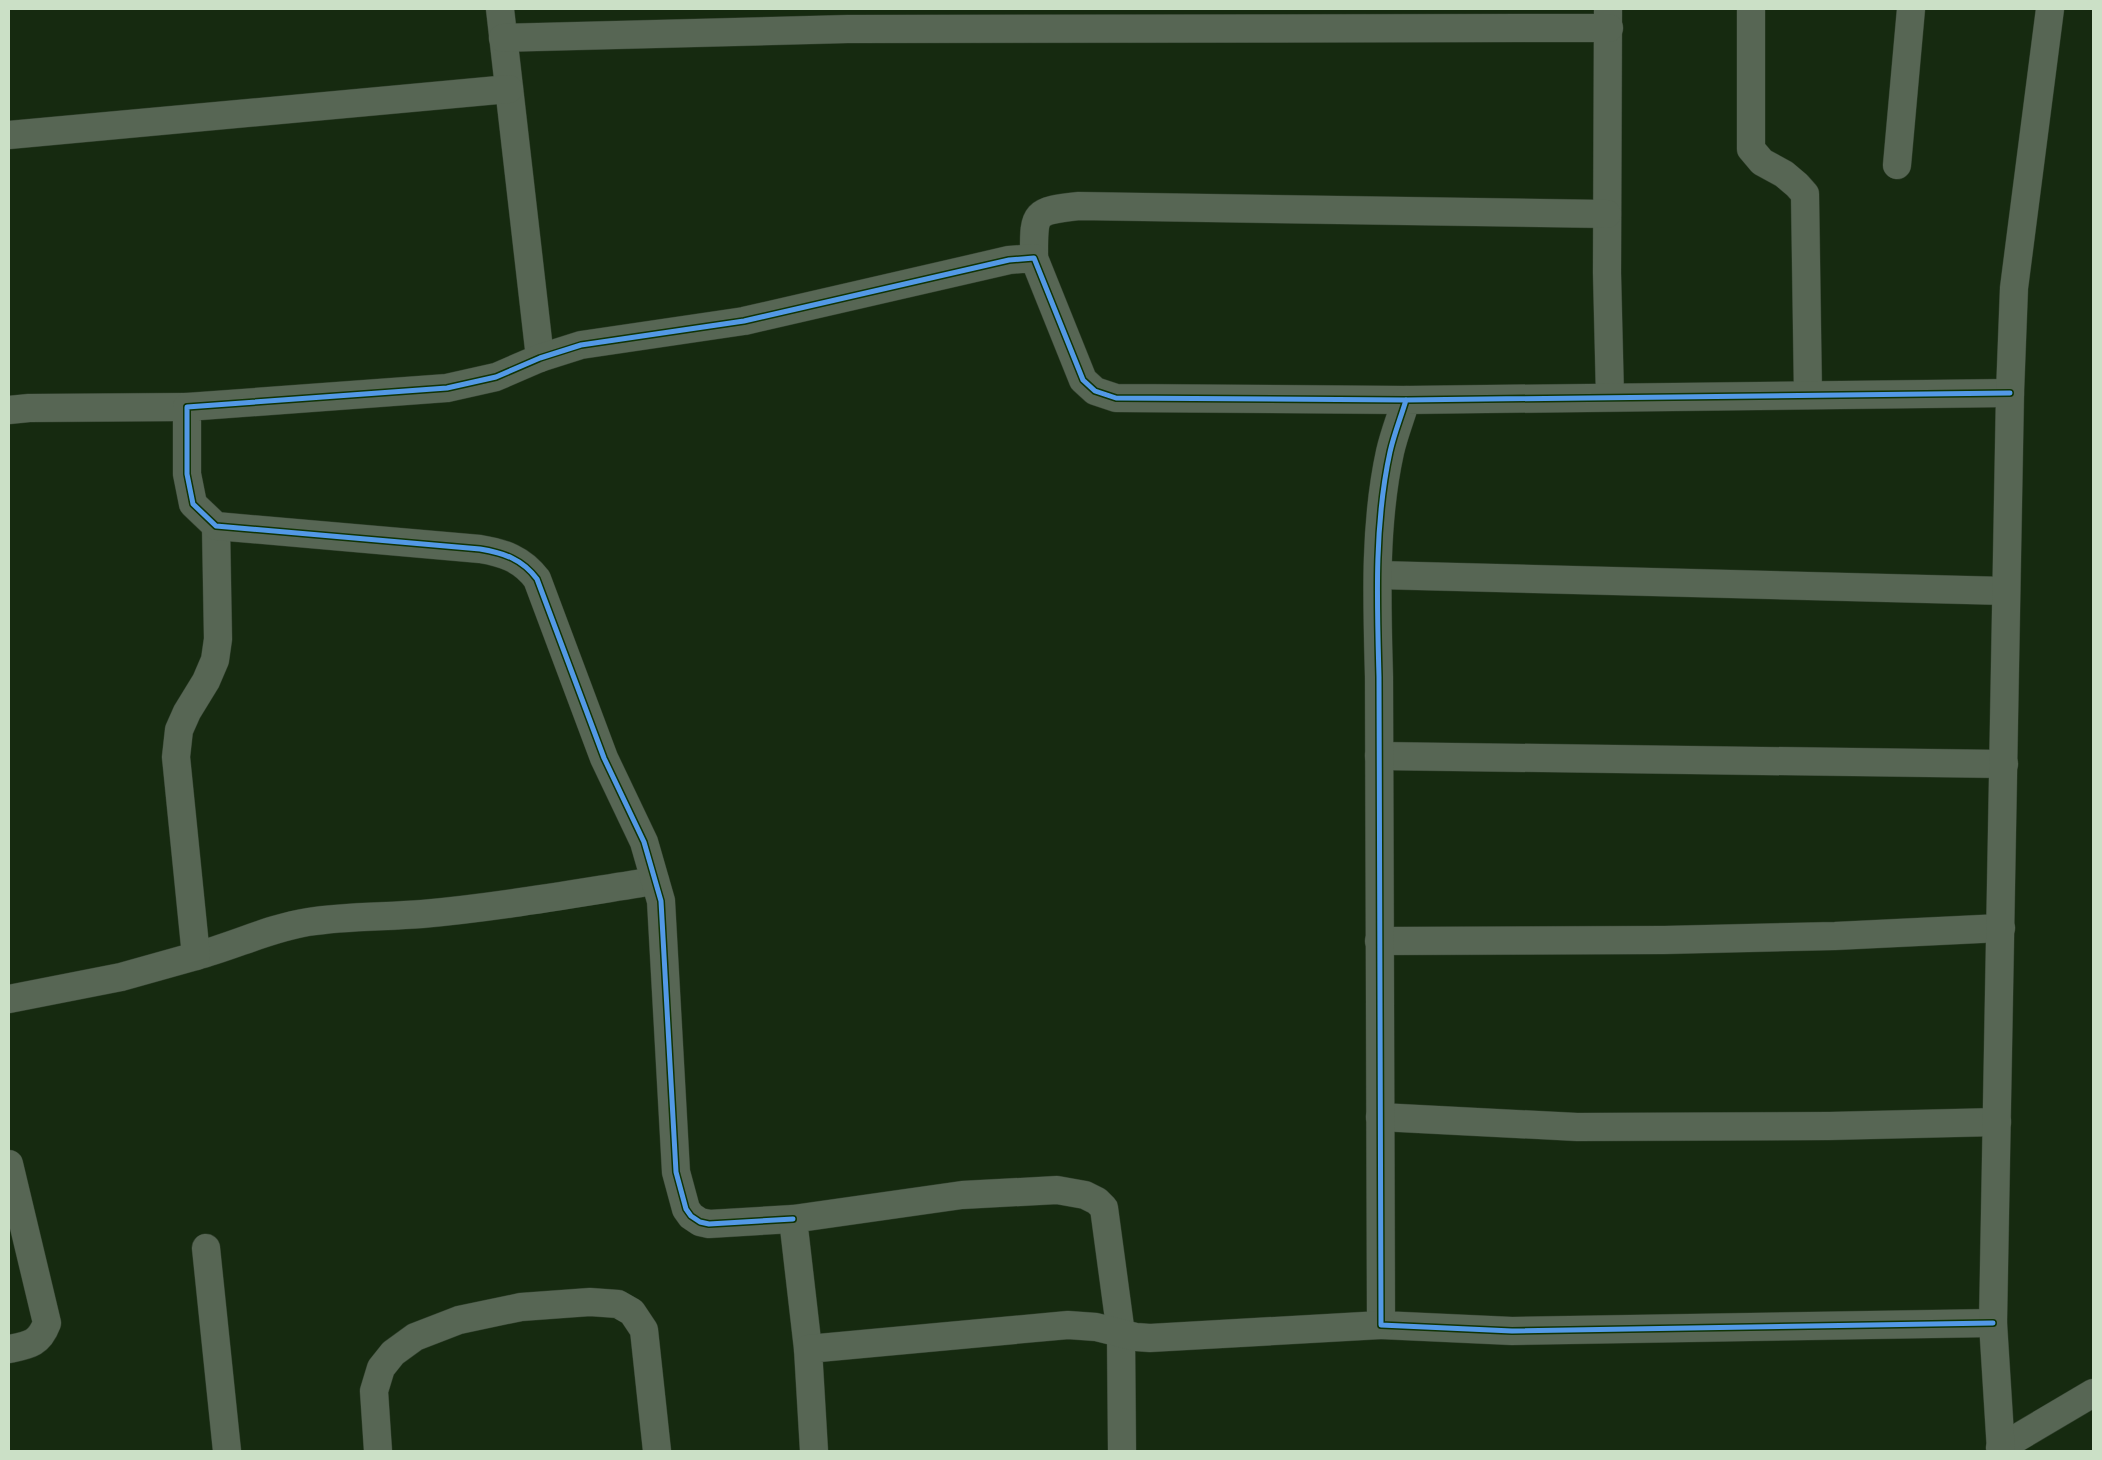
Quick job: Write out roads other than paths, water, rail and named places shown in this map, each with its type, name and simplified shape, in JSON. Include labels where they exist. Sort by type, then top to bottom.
[{"type":"street","points":[[500,9],[540,358]]},
{"type":"street","points":[[1751,9],[1752,149],[1762,162],[1798,184],[1804,194],[1808,395]]},
{"type":"street","points":[[1897,165],[1911,9]]},
{"type":"street","points":[[2050,9],[2014,288],[2010,393],[1993,1323],[2000,1450],[2093,1393]]},
{"type":"street","points":[[503,38],[848,29],[1609,18],[1608,214],[1610,398]]},
{"type":"street","points":[[9,135],[509,90]]},
{"type":"street","points":[[1608,214],[1079,206],[1041,212],[1036,217],[1034,224],[1034,258],[1083,380],[1096,391],[1116,398],[1406,400],[2010,393]]},
{"type":"street","points":[[9,410],[29,408],[187,406],[447,388],[496,378],[540,358],[580,345],[744,321],[1009,260],[1034,258]]},
{"type":"street","points":[[1381,1325],[1378,575],[1380,517],[1389,461],[1406,400]]},
{"type":"street","points":[[187,406],[187,474],[193,504],[216,526],[480,549],[503,553],[530,569],[537,579],[604,758],[644,842],[661,901],[676,1172],[686,1209],[691,1216],[709,1224],[793,1219],[962,1195],[1057,1190],[1085,1195],[1097,1201],[1104,1208],[1120,1334],[1122,1451]]},
{"type":"street","points":[[196,956],[176,757],[179,730],[187,712],[206,682],[215,660],[218,639],[216,526]]},
{"type":"street","points":[[1378,575],[2006,591]]},
{"type":"street","points":[[1379,756],[2004,764]]},
{"type":"street","points":[[9,999],[121,977],[252,939],[277,928],[310,922],[432,913],[538,900],[655,880]]},
{"type":"street","points":[[1379,942],[1664,940],[1835,936],[2001,928]]},
{"type":"street","points":[[1380,1117],[1577,1127],[1830,1126],[1997,1122]]},
{"type":"street","points":[[9,1164],[47,1323],[43,1334],[31,1344],[9,1349]]},
{"type":"street","points":[[793,1219],[808,1349],[814,1451]]},
{"type":"street","points":[[206,1248],[227,1451]]},
{"type":"street","points":[[378,1451],[374,1391],[381,1368],[393,1353],[415,1337],[459,1320],[521,1308],[590,1302],[618,1304],[632,1312],[644,1330],[657,1451]]},
{"type":"street","points":[[808,1349],[1068,1325],[1096,1327],[1120,1334],[1150,1338],[1381,1325],[1512,1331],[1993,1323]]}]
